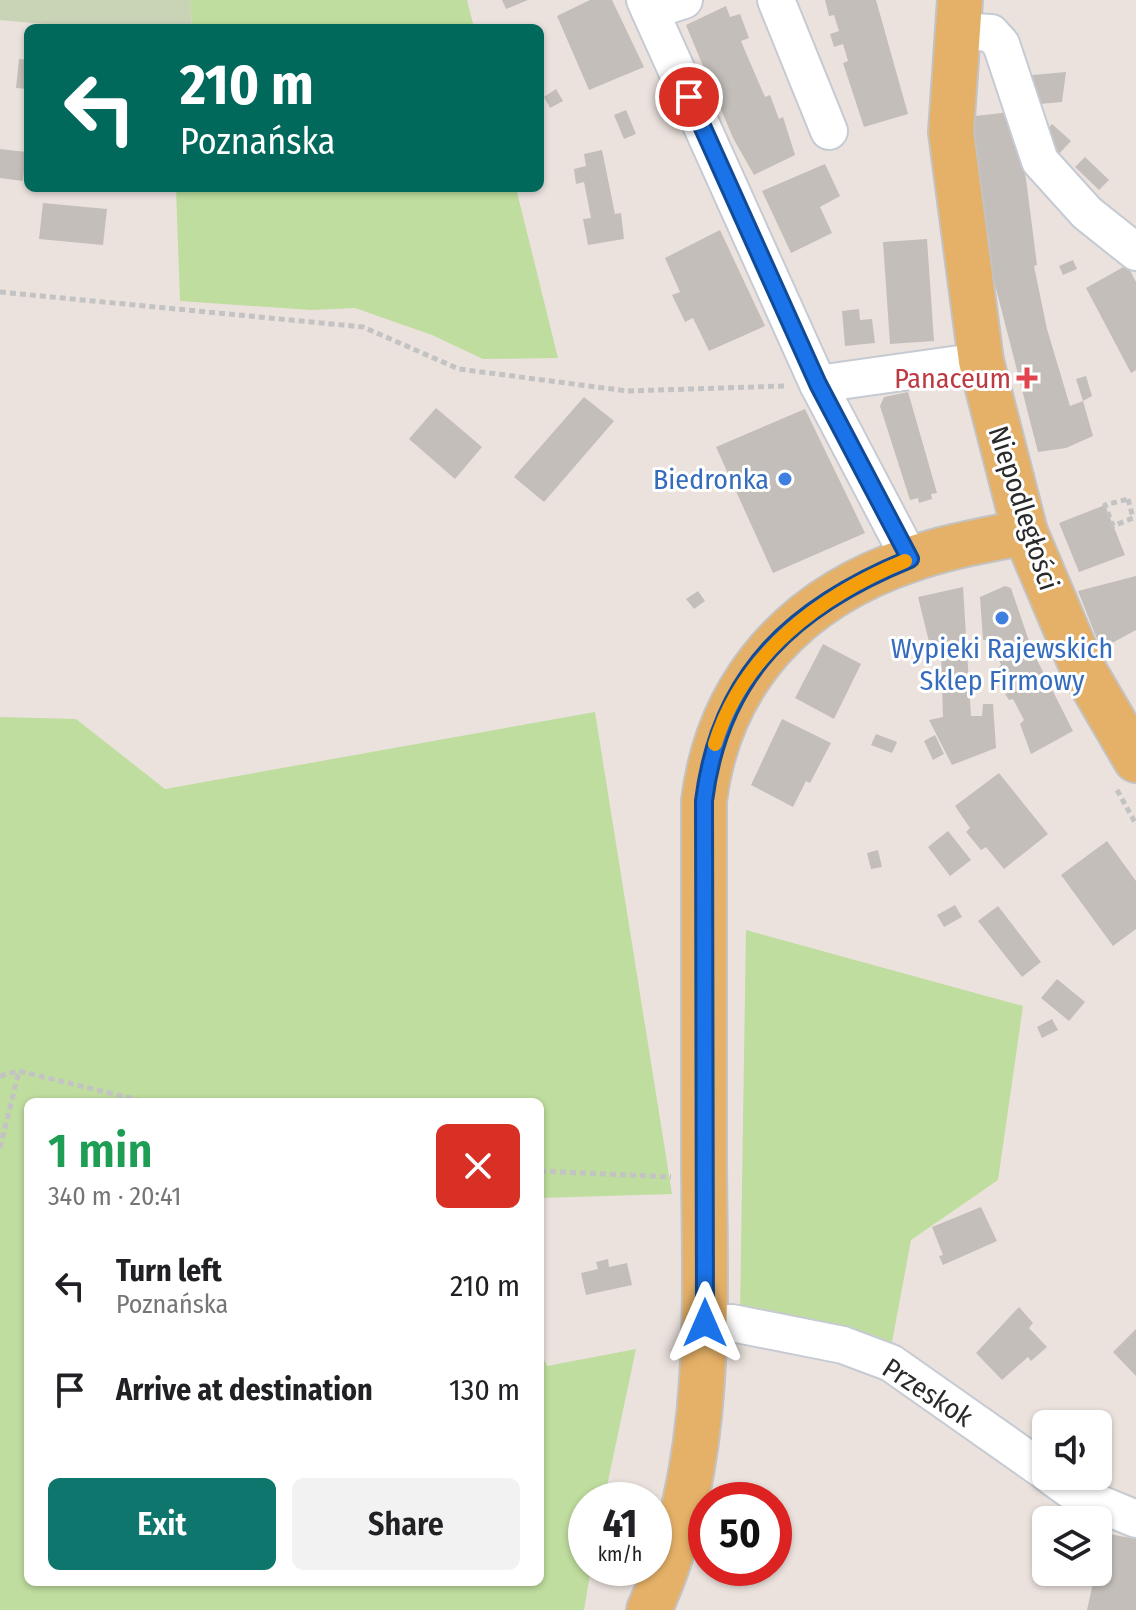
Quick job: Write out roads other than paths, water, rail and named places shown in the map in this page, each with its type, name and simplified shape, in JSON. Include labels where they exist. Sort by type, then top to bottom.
[{"type":"main road","name":"Niepodległości","points":[[959,15],[951,132],[981,361],[1025,532],[1083,669],[1136,760]]},
{"type":"main road","points":[[649,1610],[675,1539],[690,1477],[700,1410],[705,1323],[704,801],[709,763],[722,721],[737,690],[761,658],[822,604],[862,579],[910,559],[1025,532]]},
{"type":"street","points":[[684,0],[647,6],[818,384],[910,559]]},
{"type":"street","points":[[776,0],[829,131]]},
{"type":"street","points":[[959,15],[991,33],[1001,44],[1040,161],[1087,213],[1136,252]]},
{"type":"street","points":[[818,384],[981,361]]},
{"type":"street","name":"Przeskok","points":[[705,1323],[732,1323],[843,1345],[891,1363],[1032,1462]]},
{"type":"street","points":[[1070,1490],[1136,1519]]},
{"type":"place","name":"Panaceum","points":[[1027,378]]},
{"type":"place","name":"Biedronka","points":[[785,479]]},
{"type":"place","name":"Wypieki Rajewskich Sklep Firmowy","points":[[1002,618]]}]
